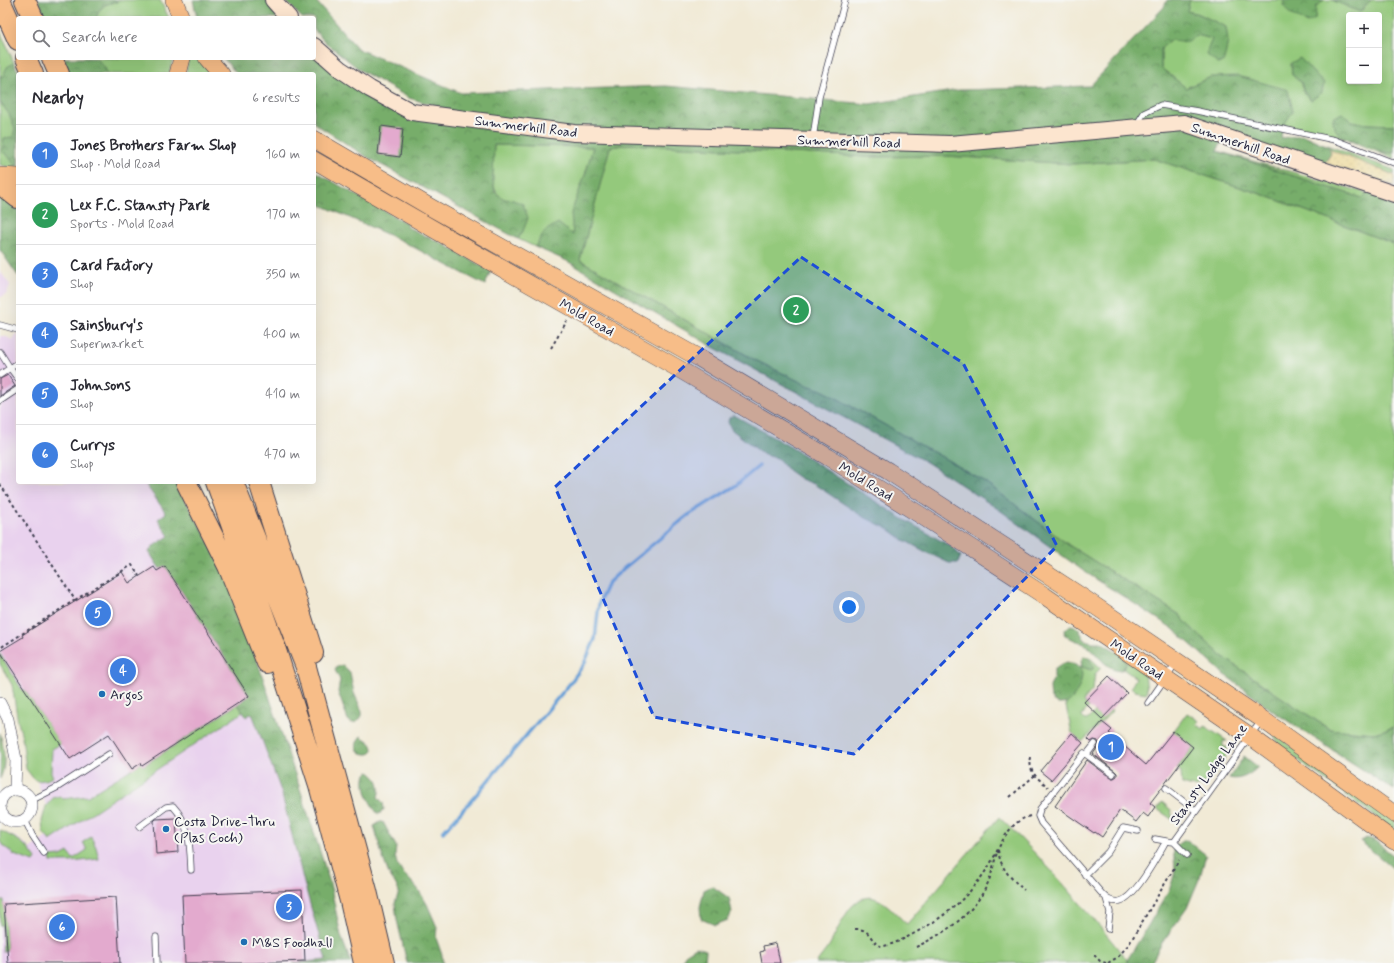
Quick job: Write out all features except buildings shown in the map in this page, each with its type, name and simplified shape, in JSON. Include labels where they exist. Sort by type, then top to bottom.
[{"type":"highway","points":[[0,0],[16,36]]},
{"type":"highway","points":[[25,0],[33,16]]},
{"type":"highway","points":[[27,60],[32,72]]},
{"type":"highway","points":[[53,60],[57,72]]},
{"type":"highway","points":[[0,184],[16,196]]},
{"type":"highway","points":[[187,484],[228,566],[261,650],[305,784],[350,901]]},
{"type":"highway","points":[[217,484],[274,644],[319,785],[350,901],[364,963]]},
{"type":"highway","points":[[234,484],[306,667],[384,963]]},
{"type":"highway","points":[[260,484],[300,609],[330,709],[352,800],[372,914]]},
{"type":"main road","points":[[174,0],[181,16]]},
{"type":"main road","points":[[178,72],[182,60]]},
{"type":"main road","points":[[209,60],[219,72]]},
{"type":"main road","name":"Mold Road","points":[[316,140],[430,207],[578,301],[679,370],[828,457],[922,516],[1250,736],[1394,842]]},
{"type":"main road","name":"Mold Road","points":[[316,161],[578,301],[698,358],[888,471],[1079,595],[1262,720],[1394,814]]},
{"type":"main road","points":[[0,176],[16,177]]},
{"type":"street","points":[[181,16],[186,0]]},
{"type":"street","points":[[273,0],[287,16]]},
{"type":"street","name":"Summerhill Road","points":[[316,48],[340,69],[370,89],[412,112],[574,133],[950,144],[1184,124],[1394,194]]},
{"type":"street","points":[[0,703],[8,719],[16,759],[15,789]]},
{"type":"street","points":[[15,789],[25,792],[32,800],[32,811],[25,820],[20,822],[9,821],[2,813],[0,808],[2,798],[5,794],[15,789]]},
{"type":"lane","points":[[813,140],[819,97],[845,0]]},
{"type":"lane","points":[[1134,128],[1144,113],[1161,105],[1197,111],[1335,140],[1394,163]]},
{"type":"lane","points":[[0,325],[16,329]]},
{"type":"lane","points":[[0,352],[16,376]]},
{"type":"lane","points":[[0,375],[16,364]]},
{"type":"lane","points":[[0,401],[16,390]]},
{"type":"lane","points":[[1148,703],[1177,662]]},
{"type":"lane","name":"Stansty Lodge Lane","points":[[1174,842],[1262,720]]},
{"type":"lane","points":[[1087,754],[1095,744]]},
{"type":"lane","points":[[1108,929],[1110,912],[1106,898],[1041,823],[1038,816],[1040,809],[1084,753],[1113,774]]},
{"type":"lane","points":[[32,800],[58,787],[109,754]]},
{"type":"lane","points":[[1166,788],[1196,812]]},
{"type":"lane","points":[[139,827],[166,807],[173,806],[184,821],[189,839],[191,870]]},
{"type":"lane","points":[[25,820],[32,835],[44,853]]},
{"type":"lane","points":[[1085,875],[1108,852],[1123,828],[1138,831]]},
{"type":"lane","points":[[1155,839],[1166,841]]},
{"type":"lane","name":"Stansty Lodge Lane","points":[[1106,898],[1115,902],[1121,901],[1129,896],[1140,883],[1166,841],[1174,842],[1185,853]]},
{"type":"lane","points":[[156,937],[157,963]]},
{"type":"path","points":[[551,348],[578,301]]},
{"type":"path","points":[[0,484],[75,600]]},
{"type":"path","points":[[0,648],[132,565],[139,576]]},
{"type":"path","points":[[1031,757],[1031,770],[1035,776],[1054,791]]},
{"type":"path","points":[[1010,797],[1035,776]]},
{"type":"path","points":[[916,947],[953,925],[974,906],[988,883],[1002,839],[1020,820],[1029,816],[1038,816]]},
{"type":"path","points":[[998,849],[999,858],[1005,872],[1024,890]]},
{"type":"path","points":[[855,929],[866,930],[875,943],[883,946],[900,941],[930,924],[964,899],[988,867],[998,849]]},
{"type":"path","points":[[1094,955],[1100,961],[1107,963],[1118,957],[1129,944],[1185,853]]},
{"type":"highlighted area","points":[[801,257],[963,363],[1057,546],[854,754],[654,717],[555,487]]},
{"type":"shaded area","points":[[0,271],[10,285],[7,293],[0,298]]},
{"type":"shaded area","points":[[16,335],[16,484],[163,484],[216,577],[340,963],[0,963],[0,830],[17,838],[26,844],[29,849],[47,837],[43,832],[42,821],[46,806],[37,781],[26,769],[22,737],[12,685],[0,664],[0,336],[13,340]]},
{"type":"green space","points":[[38,0],[117,0],[117,2],[110,3],[101,8],[97,16],[45,16]]},
{"type":"green space","points":[[117,0],[160,0],[168,16],[97,16],[103,6],[116,2]]},
{"type":"green space","points":[[193,0],[266,0],[279,16],[197,16]]},
{"type":"green space","points":[[285,0],[315,0],[358,49],[461,93],[666,86],[869,104],[959,90],[1090,86],[1164,7],[1167,0],[1190,0],[1187,11],[1199,14],[1226,27],[1228,41],[1224,61],[1218,64],[1206,54],[1212,39],[1197,35],[1187,42],[1171,40],[1161,48],[1161,68],[1186,88],[1211,77],[1238,76],[1288,90],[1293,111],[1283,126],[1281,138],[1303,135],[1330,147],[1331,154],[1325,163],[1222,141],[1217,151],[1362,198],[1376,184],[1394,190],[1394,244],[1261,194],[1154,159],[1071,164],[946,156],[866,157],[630,144],[610,147],[580,260],[755,360],[807,385],[822,390],[985,482],[1070,546],[1180,615],[1188,625],[1222,656],[1329,729],[1374,733],[1394,727],[1394,790],[1274,712],[1224,674],[1172,628],[1082,570],[1001,511],[928,463],[713,347],[567,261],[535,247],[545,231],[558,223],[573,235],[571,213],[586,172],[593,147],[494,145],[493,180],[495,192],[504,199],[513,200],[523,204],[528,218],[518,239],[367,157],[316,124],[316,72],[235,72],[225,60],[316,60],[316,56],[375,99],[452,111],[409,98],[360,70],[325,42],[316,32],[316,16],[300,16]]},
{"type":"green space","points":[[1190,0],[1285,0],[1283,5],[1316,7],[1323,0],[1332,0],[1360,12],[1371,0],[1394,0],[1394,125],[1366,124],[1352,121],[1337,131],[1348,139],[1283,125],[1293,111],[1211,77],[1186,88],[1161,68],[1161,48],[1171,40],[1187,42],[1197,35],[1213,39],[1226,27],[1199,14],[1186,11]],"holes":[[[1299,59],[1319,79],[1323,89],[1320,94],[1311,100],[1304,93],[1301,82],[1292,75],[1291,64]]]},
{"type":"green space","points":[[1285,0],[1323,1],[1316,7],[1315,19],[1307,23],[1290,14],[1283,5]]},
{"type":"green space","points":[[1332,0],[1371,0],[1360,12]]},
{"type":"green space","points":[[0,31],[18,72],[16,72],[16,169],[0,165]]},
{"type":"green space","points":[[1300,58],[1319,79],[1325,83],[1320,94],[1311,100],[1304,93],[1301,82],[1292,75],[1291,63]]},
{"type":"green space","points":[[64,60],[98,60],[105,68],[106,72],[69,72]]},
{"type":"green space","points":[[98,60],[172,60],[170,72],[106,72],[105,68]]},
{"type":"green space","points":[[188,60],[201,60],[213,72],[186,72]]},
{"type":"green space","points":[[14,63],[18,71],[16,72],[15,166],[9,157],[2,151],[4,138],[13,137],[15,128],[9,114],[0,102],[0,76],[3,76],[7,67]]},
{"type":"green space","points":[[1342,113],[1352,121],[1366,124],[1394,125],[1394,153],[1380,150],[1344,137],[1340,134],[1336,130],[1333,118]]},
{"type":"green space","points":[[1349,140],[1366,144],[1385,153],[1394,153],[1394,159]]},
{"type":"green space","points":[[1321,143],[1394,170],[1394,175],[1331,150],[1329,147]]},
{"type":"green space","points":[[630,144],[866,157],[946,156],[1071,164],[1154,159],[1261,194],[1394,244],[1394,727],[1374,733],[1329,729],[1222,656],[1188,625],[1180,615],[1070,546],[985,482],[822,390],[807,385],[755,360],[580,260],[610,147]]},
{"type":"green space","points":[[494,145],[593,147],[586,172],[573,236],[545,231],[535,247],[518,239],[523,231],[513,200],[505,199],[499,195],[495,190],[493,183],[492,166]]},
{"type":"green space","points":[[1217,151],[1367,193],[1362,198]]},
{"type":"green space","points":[[316,172],[408,224],[407,227],[443,244],[491,271],[485,285],[400,240],[316,203]]},
{"type":"green space","points":[[0,195],[16,207],[16,273],[0,250]]},
{"type":"green space","points":[[734,415],[792,448],[903,519],[952,547],[961,556],[958,563],[949,563],[902,539],[890,530],[862,516],[814,484],[801,479],[788,470],[777,458],[764,455],[731,429],[728,422],[729,418]]},
{"type":"green space","points":[[145,484],[176,484],[225,569],[303,798],[330,883],[341,936],[351,963],[293,963],[326,960],[304,883],[281,791],[252,713],[246,717],[238,704],[249,696],[165,566],[160,569],[149,552],[152,547],[169,536],[158,519],[166,513]]},
{"type":"green space","points":[[1071,626],[1078,628],[1085,640],[1101,642],[1124,656],[1126,664],[1122,670],[1110,667],[1089,647],[1064,634],[1065,629]]},
{"type":"green space","points":[[0,654],[23,691],[25,690],[61,744],[52,749],[51,772],[53,777],[46,780],[37,781],[26,769],[22,737],[12,685],[0,664]]},
{"type":"green space","points":[[1084,656],[1092,663],[1094,668],[1091,670],[1082,667],[1081,661]]},
{"type":"green space","points":[[1088,656],[1101,668],[1095,674],[1093,689],[1083,701],[1089,707],[1082,717],[1087,720],[1095,712],[1100,717],[1108,708],[1112,711],[1082,742],[1072,733],[1063,693]]},
{"type":"green space","points":[[1124,656],[1145,673],[1146,693],[1135,691],[1131,687],[1136,678],[1123,669],[1126,664]]},
{"type":"green space","points":[[1067,662],[1080,668],[1082,678],[1073,698],[1065,704],[1058,704],[1051,699],[1050,687],[1054,677],[1054,670]]},
{"type":"green space","points":[[343,665],[350,672],[354,693],[362,711],[362,716],[357,722],[352,723],[348,720],[338,692],[340,680],[335,670],[338,666]]},
{"type":"green space","points":[[238,704],[243,712],[50,841],[43,832],[42,821],[46,806],[53,798],[60,796],[63,799],[88,796],[141,763],[143,766]]},
{"type":"green space","points":[[1187,713],[1199,721],[1197,724],[1203,729],[1205,726],[1227,741],[1223,741],[1223,747],[1227,747],[1225,758],[1213,776],[1208,781],[1196,787],[1182,784],[1181,772],[1177,768],[1193,747],[1173,732]]},
{"type":"green space","points":[[0,733],[4,751],[4,768],[0,779],[1,755]]},
{"type":"green space","points":[[1273,733],[1394,819],[1394,830],[1280,747]]},
{"type":"green space","points":[[361,736],[372,745],[373,750],[369,754],[361,753],[357,749],[357,743]]},
{"type":"green space","points":[[1244,756],[1258,767],[1245,777],[1237,779],[1229,778]]},
{"type":"green space","points":[[369,772],[377,780],[379,786],[378,797],[383,803],[384,809],[378,814],[367,795],[365,779],[366,774]]},
{"type":"green space","points":[[1162,802],[1171,810],[1173,820],[1157,809]]},
{"type":"green space","points":[[999,817],[1065,886],[1127,960],[1127,963],[816,963],[829,946],[848,911],[854,904],[862,899],[870,897],[883,902],[907,924]]},
{"type":"green space","points":[[380,822],[383,822],[396,846],[395,856],[397,864],[402,872],[418,889],[427,904],[437,927],[436,938],[443,963],[407,963],[397,920],[395,903],[399,892],[388,872],[374,826]]},
{"type":"green space","points":[[0,830],[24,844],[36,859],[34,862],[14,855],[0,842]]},
{"type":"green space","points":[[91,837],[96,847],[99,859],[71,862],[51,862],[50,857],[61,856],[68,852],[73,859],[87,850],[83,842]]},
{"type":"green space","points":[[1367,838],[1374,840],[1394,856],[1394,869],[1360,841]]},
{"type":"green space","points":[[1187,840],[1206,855],[1200,877],[1187,908],[1162,943],[1151,963],[1127,963],[1127,960],[1146,930],[1171,885],[1175,870],[1174,850],[1180,842]]},
{"type":"green space","points":[[712,886],[729,898],[732,912],[728,920],[715,925],[701,919],[700,907],[704,890]]},
{"type":"green space","points":[[4,900],[7,951],[3,952],[2,925],[0,925],[0,901]]},
{"type":"green space","points":[[696,947],[706,950],[705,963],[682,963],[685,954]]},
{"type":"sand","points":[[1330,147],[1331,150],[1394,175],[1394,186],[1325,163],[1331,154]]},
{"type":"waterway","points":[[443,832],[568,686],[584,664],[595,639],[599,603],[608,583],[687,516],[735,486],[759,466]]},
{"type":"place","name":"Lex F.C. Stansty Park","points":[[796,310]]},
{"type":"place","name":"Johnsons","points":[[98,613]]},
{"type":"place","name":"Sainsbury's","points":[[123,671]]},
{"type":"place","name":"Argos","points":[[102,694]]},
{"type":"place","name":"Jones Brothers Farm Shop","points":[[1111,747]]},
{"type":"place","name":"Costa Drive-Thru (Plas Coch)","points":[[166,829]]},
{"type":"place","name":"Card Factory","points":[[289,907]]},
{"type":"place","name":"Currys","points":[[62,927]]},
{"type":"place","name":"M&S Foodhall","points":[[244,942]]}]
